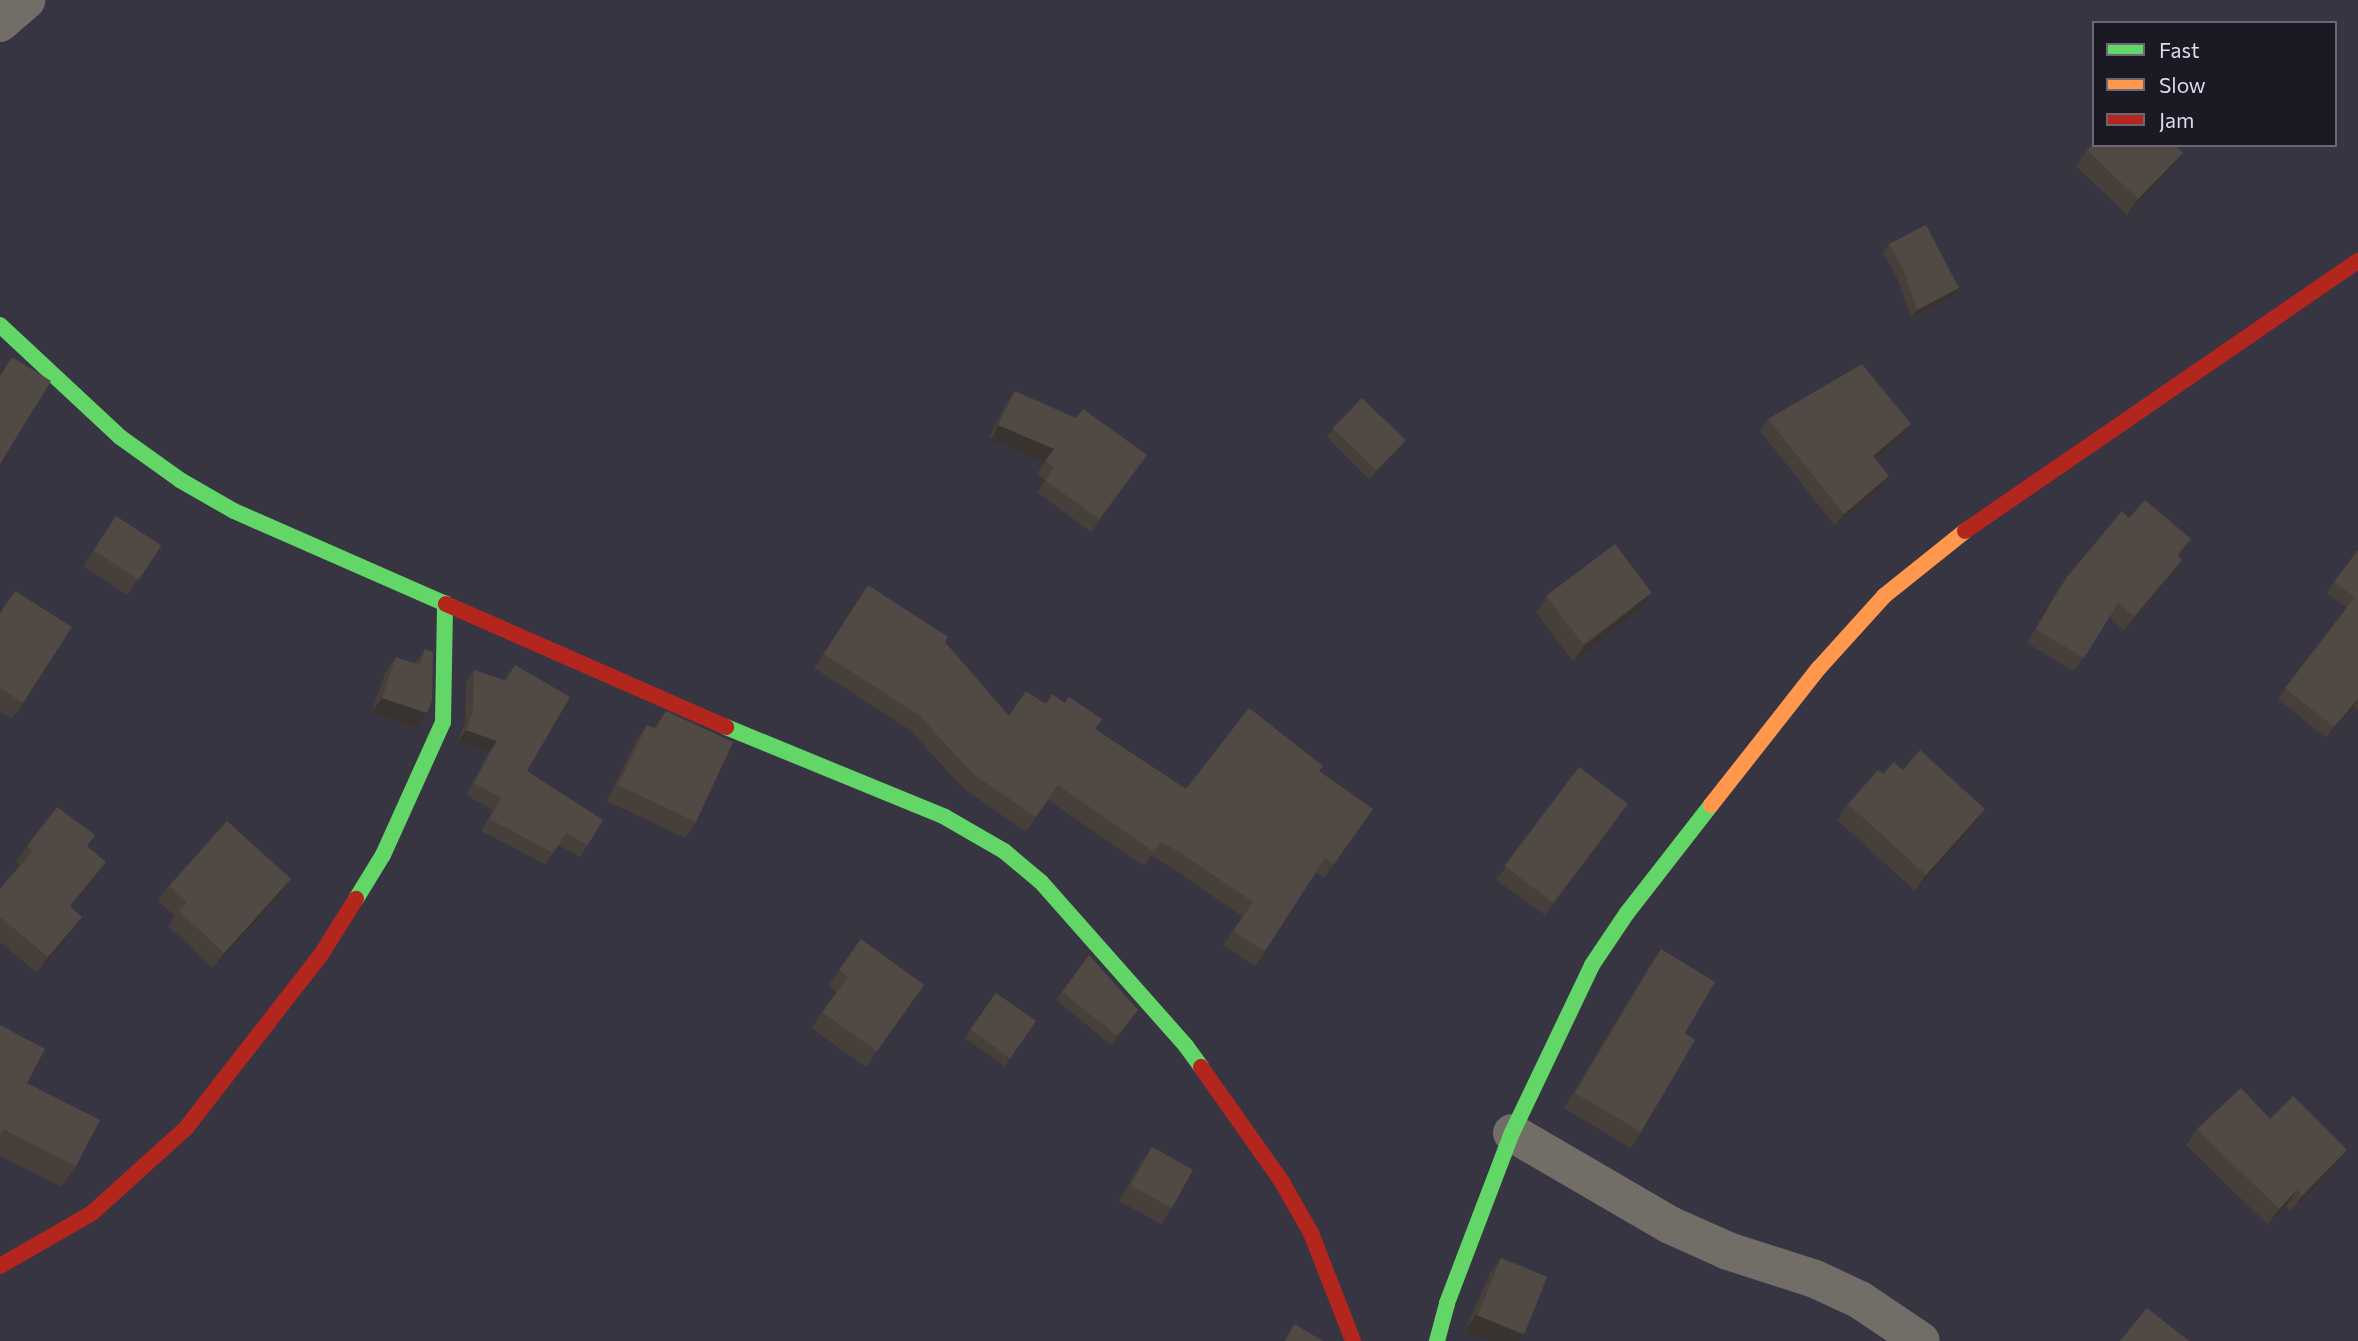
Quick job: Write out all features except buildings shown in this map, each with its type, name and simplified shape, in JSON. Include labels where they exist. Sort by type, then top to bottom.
[{"type":"street","points":[[0,23],[26,0]]},
{"type":"street","points":[[1437,1341],[1447,1303],[1512,1133],[1592,965],[1627,913],[1811,678],[1884,596],[1968,529],[2358,261]]},
{"type":"street","points":[[0,325],[120,437],[180,480],[234,511],[769,746],[945,817],[1013,859],[1041,882],[1186,1046],[1275,1170],[1311,1233],[1353,1341]]},
{"type":"street","points":[[0,1266],[92,1213],[186,1128],[322,953],[383,855],[443,722],[445,603]]},
{"type":"street","points":[[1512,1133],[1670,1225],[1728,1251],[1815,1279],[1860,1300],[1921,1341]]},
{"type":"traffic: fast","points":[[0,325],[120,437],[180,480],[234,511],[446,604]]},
{"type":"traffic: fast","points":[[356,899],[383,855],[443,722],[445,603]]},
{"type":"traffic: fast","points":[[726,727],[945,817],[1004,851],[1041,882],[1186,1046],[1201,1067]]},
{"type":"traffic: fast","points":[[1437,1341],[1447,1303],[1512,1133],[1592,965],[1627,913],[1711,805]]},
{"type":"traffic: slow","points":[[1711,805],[1819,668],[1884,596],[1965,531]]},
{"type":"traffic: jam","points":[[1965,531],[2358,261]]},
{"type":"traffic: jam","points":[[446,604],[726,727]]},
{"type":"traffic: jam","points":[[0,1266],[92,1213],[186,1128],[322,953],[356,899]]},
{"type":"traffic: jam","points":[[1201,1067],[1282,1182],[1311,1233],[1353,1341]]}]
